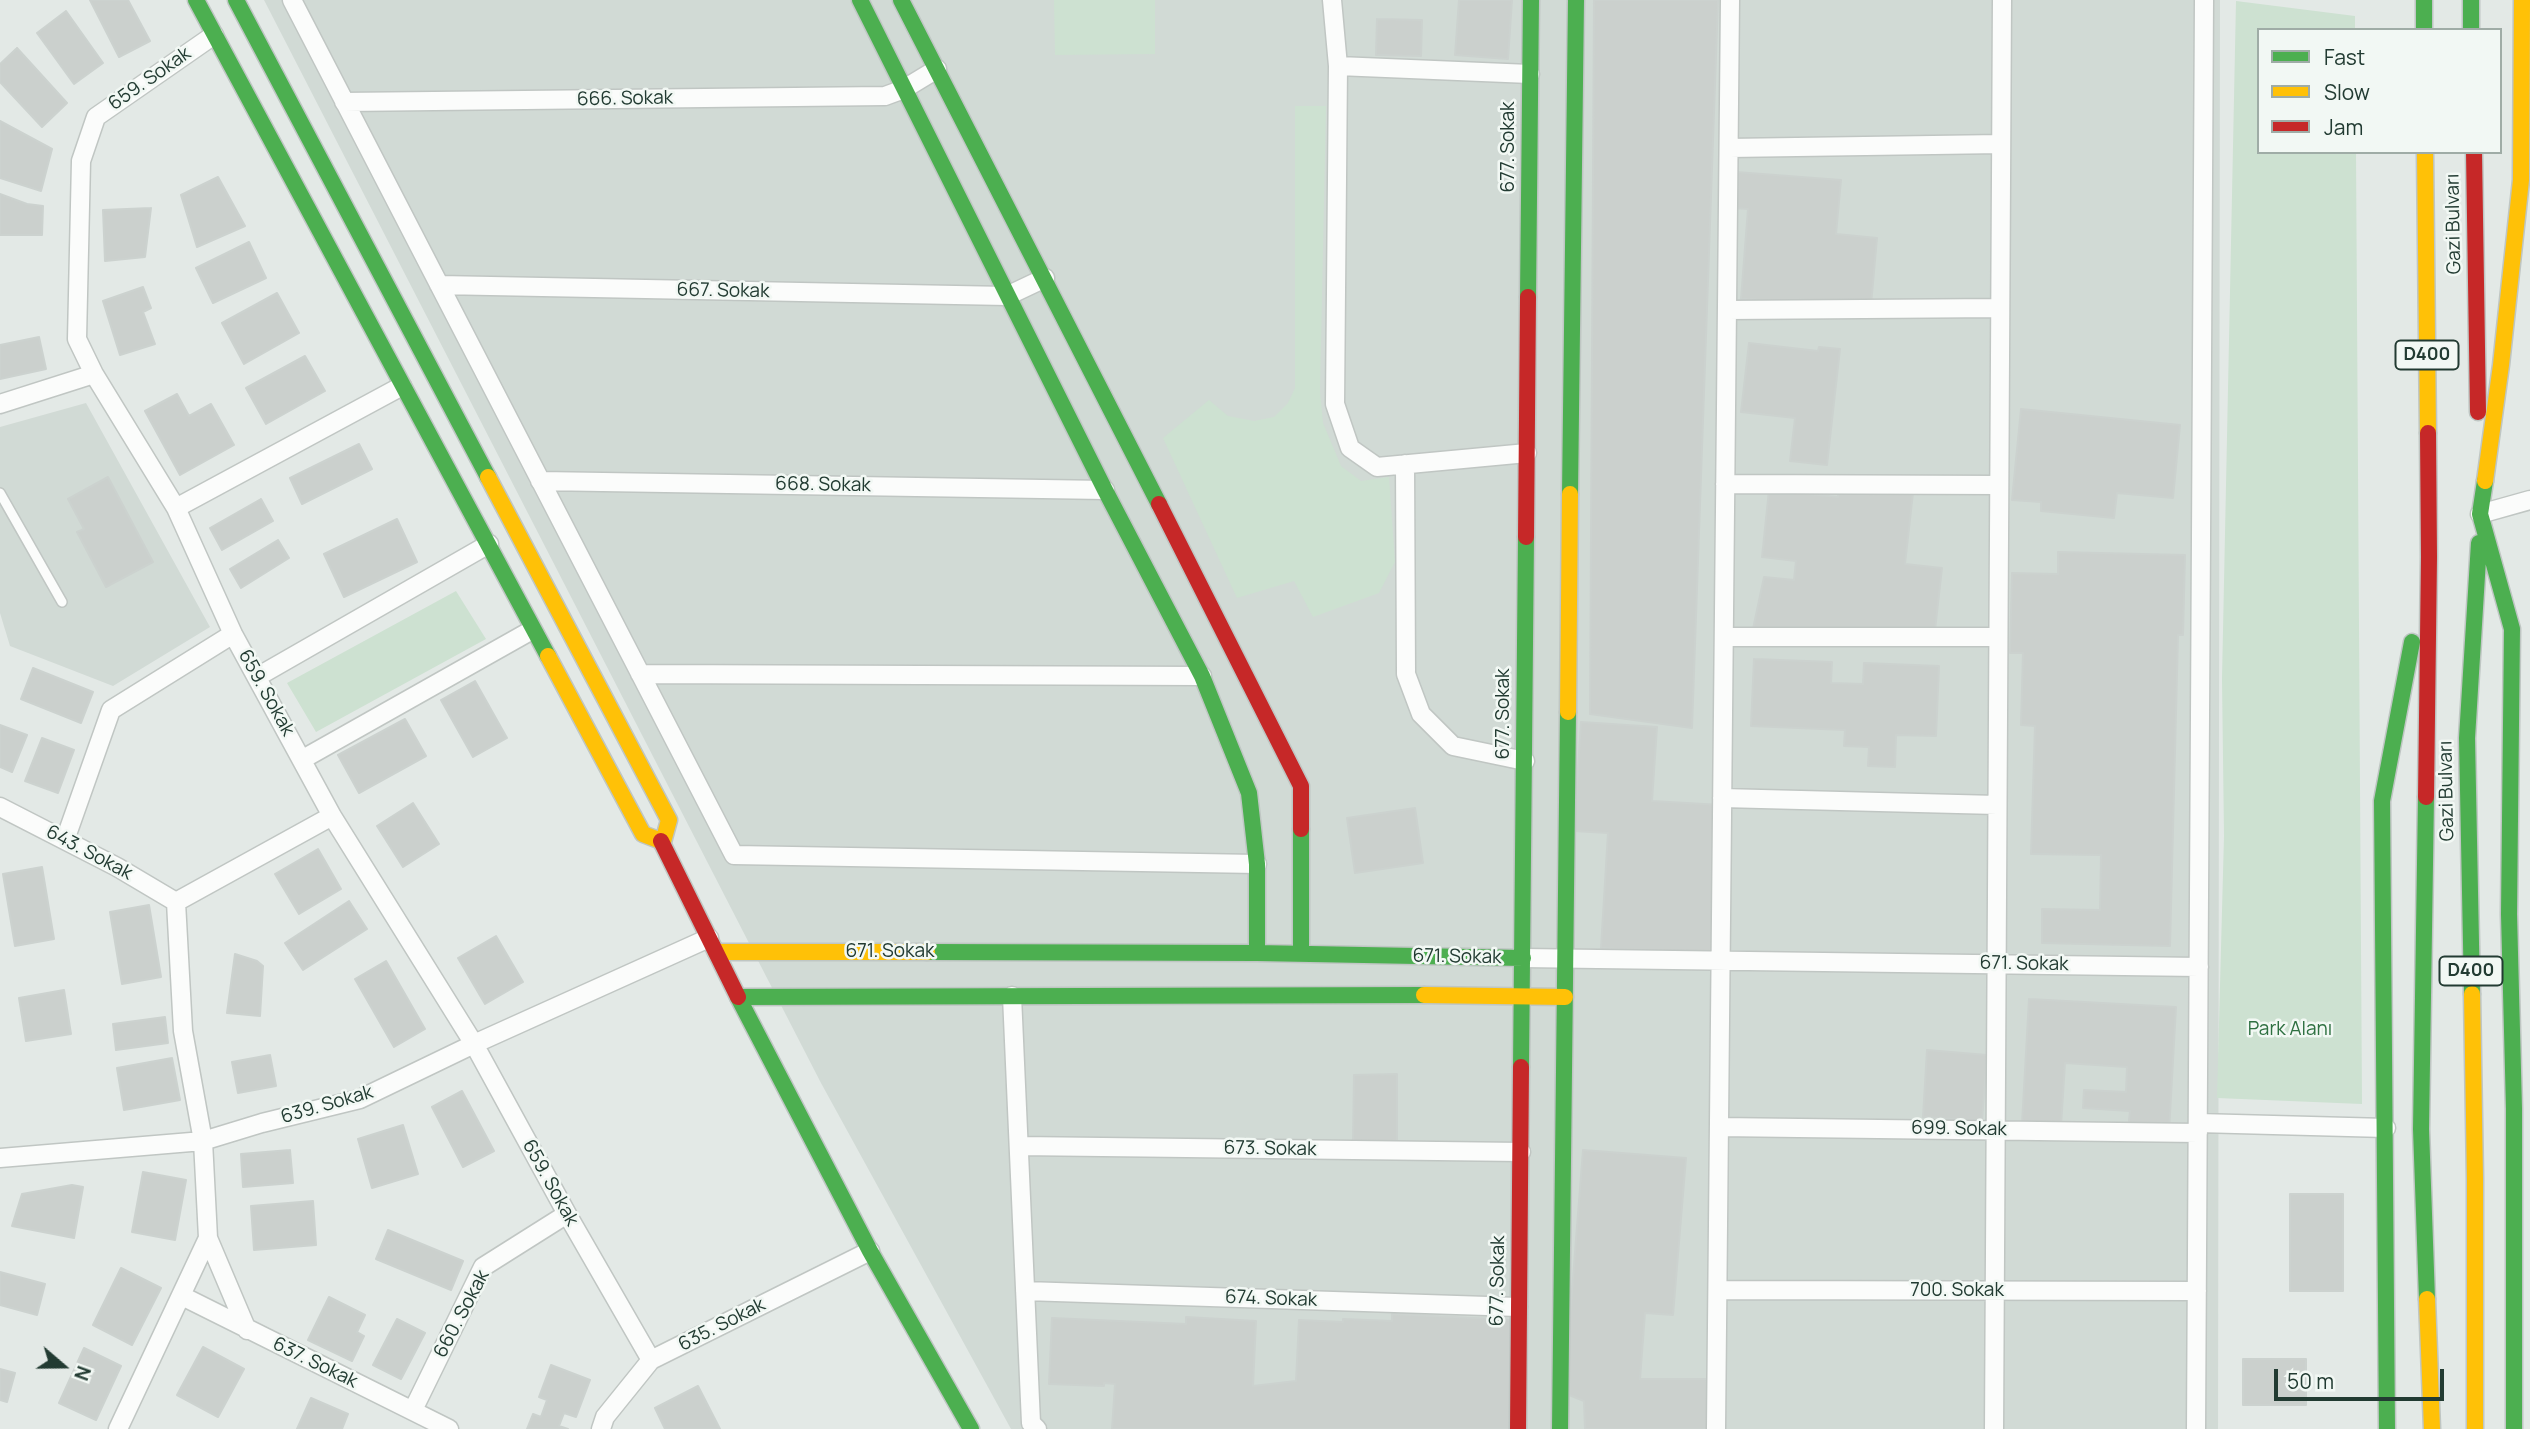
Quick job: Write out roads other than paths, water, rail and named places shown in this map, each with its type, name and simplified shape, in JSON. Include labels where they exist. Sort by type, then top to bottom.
[{"type":"main road","points":[[196,0],[643,834],[663,842]]},
{"type":"main road","points":[[236,0],[669,820],[663,842],[712,945],[870,1251],[971,1429]]},
{"type":"main road","points":[[860,0],[1105,490],[1202,676],[1249,793],[1257,864],[1257,953]]},
{"type":"main road","points":[[901,0],[1045,278],[1301,786],[1301,954]]},
{"type":"main road","name":"677. Sokak","points":[[1518,1429],[1531,0]]},
{"type":"main road","points":[[1560,1429],[1576,0]]},
{"type":"main road","points":[[2424,0],[2424,28]]},
{"type":"main road","points":[[2471,0],[2471,28]]},
{"type":"main road","points":[[2514,1429],[2521,1399],[2522,1165],[2510,950],[2521,726],[2512,629],[2480,514],[2525,180],[2522,0]]},
{"type":"main road","name":"Gazi Bulvarı","points":[[2425,154],[2429,557],[2421,1129],[2432,1429]]},
{"type":"main road","name":"Gazi Bulvarı","points":[[2473,154],[2480,514],[2467,738],[2475,1429]]},
{"type":"main road","points":[[2387,1429],[2382,801],[2429,557]]},
{"type":"main road","name":"671. Sokak","points":[[712,945],[1523,958]]},
{"type":"main road","name":"671. Sokak","points":[[738,997],[1565,997]]},
{"type":"street","points":[[292,0],[734,855],[1257,864]]},
{"type":"street","points":[[1332,0],[1338,66],[1335,404],[1350,448],[1377,467],[1527,453]]},
{"type":"street","points":[[1717,1429],[1730,0]]},
{"type":"street","points":[[1994,1429],[2002,0]]},
{"type":"street","points":[[2196,1429],[2204,0]]},
{"type":"street","name":"659. Sokak","points":[[214,34],[96,117],[81,161],[77,339],[94,374],[176,508],[233,634],[332,816],[474,1044],[651,1360]]},
{"type":"street","points":[[1338,66],[1530,75]]},
{"type":"street","name":"666. Sokak","points":[[344,102],[885,96],[904,89],[937,69]]},
{"type":"street","points":[[1728,148],[2001,144]]},
{"type":"street","points":[[1007,296],[1045,278]]},
{"type":"street","name":"667. Sokak","points":[[439,285],[1007,296]]},
{"type":"street","points":[[1727,310],[2000,309]]},
{"type":"street","points":[[0,404],[94,374]]},
{"type":"street","points":[[176,508],[402,386]]},
{"type":"street","points":[[1405,464],[1406,674],[1421,715],[1453,746],[1525,761]]},
{"type":"street","name":"668. Sokak","points":[[540,481],[1105,490]]},
{"type":"street","points":[[1725,484],[1999,485]]},
{"type":"street","points":[[2480,514],[2530,500]]},
{"type":"street","points":[[257,677],[489,544]]},
{"type":"street","points":[[303,760],[532,630]]},
{"type":"street","points":[[65,840],[111,710],[233,634]]},
{"type":"street","points":[[1724,637],[1998,637]]},
{"type":"street","points":[[640,674],[1202,676]]},
{"type":"street","points":[[1722,798],[1997,805]]},
{"type":"street","name":"643. Sokak","points":[[0,807],[176,902]]},
{"type":"street","points":[[247,1330],[208,1238],[203,1141],[183,1031],[176,902],[332,816]]},
{"type":"street","name":"639. Sokak","points":[[0,1158],[203,1141],[262,1123],[360,1100],[474,1044],[712,945]]},
{"type":"street","points":[[2510,950],[2530,946]]},
{"type":"street","name":"671. Sokak","points":[[1523,958],[2199,967]]},
{"type":"street","points":[[1012,996],[1031,1423],[1037,1429]]},
{"type":"street","name":"699. Sokak","points":[[1719,1127],[2386,1128]]},
{"type":"street","name":"673. Sokak","points":[[1019,1146],[1521,1152]]},
{"type":"street","name":"660. Sokak","points":[[413,1410],[483,1267],[567,1214]]},
{"type":"street","points":[[118,1429],[208,1238]]},
{"type":"street","name":"635. Sokak","points":[[601,1429],[605,1417],[651,1360],[870,1251]]},
{"type":"street","name":"700. Sokak","points":[[1718,1290],[2197,1291]]},
{"type":"street","name":"674. Sokak","points":[[1025,1291],[1518,1307]]},
{"type":"street","name":"637. Sokak","points":[[182,1296],[449,1429]]},
{"type":"lane","points":[[0,494],[62,602]]},
{"type":"park label","name":"Park Alanı","points":[[2290,1030]]}]
